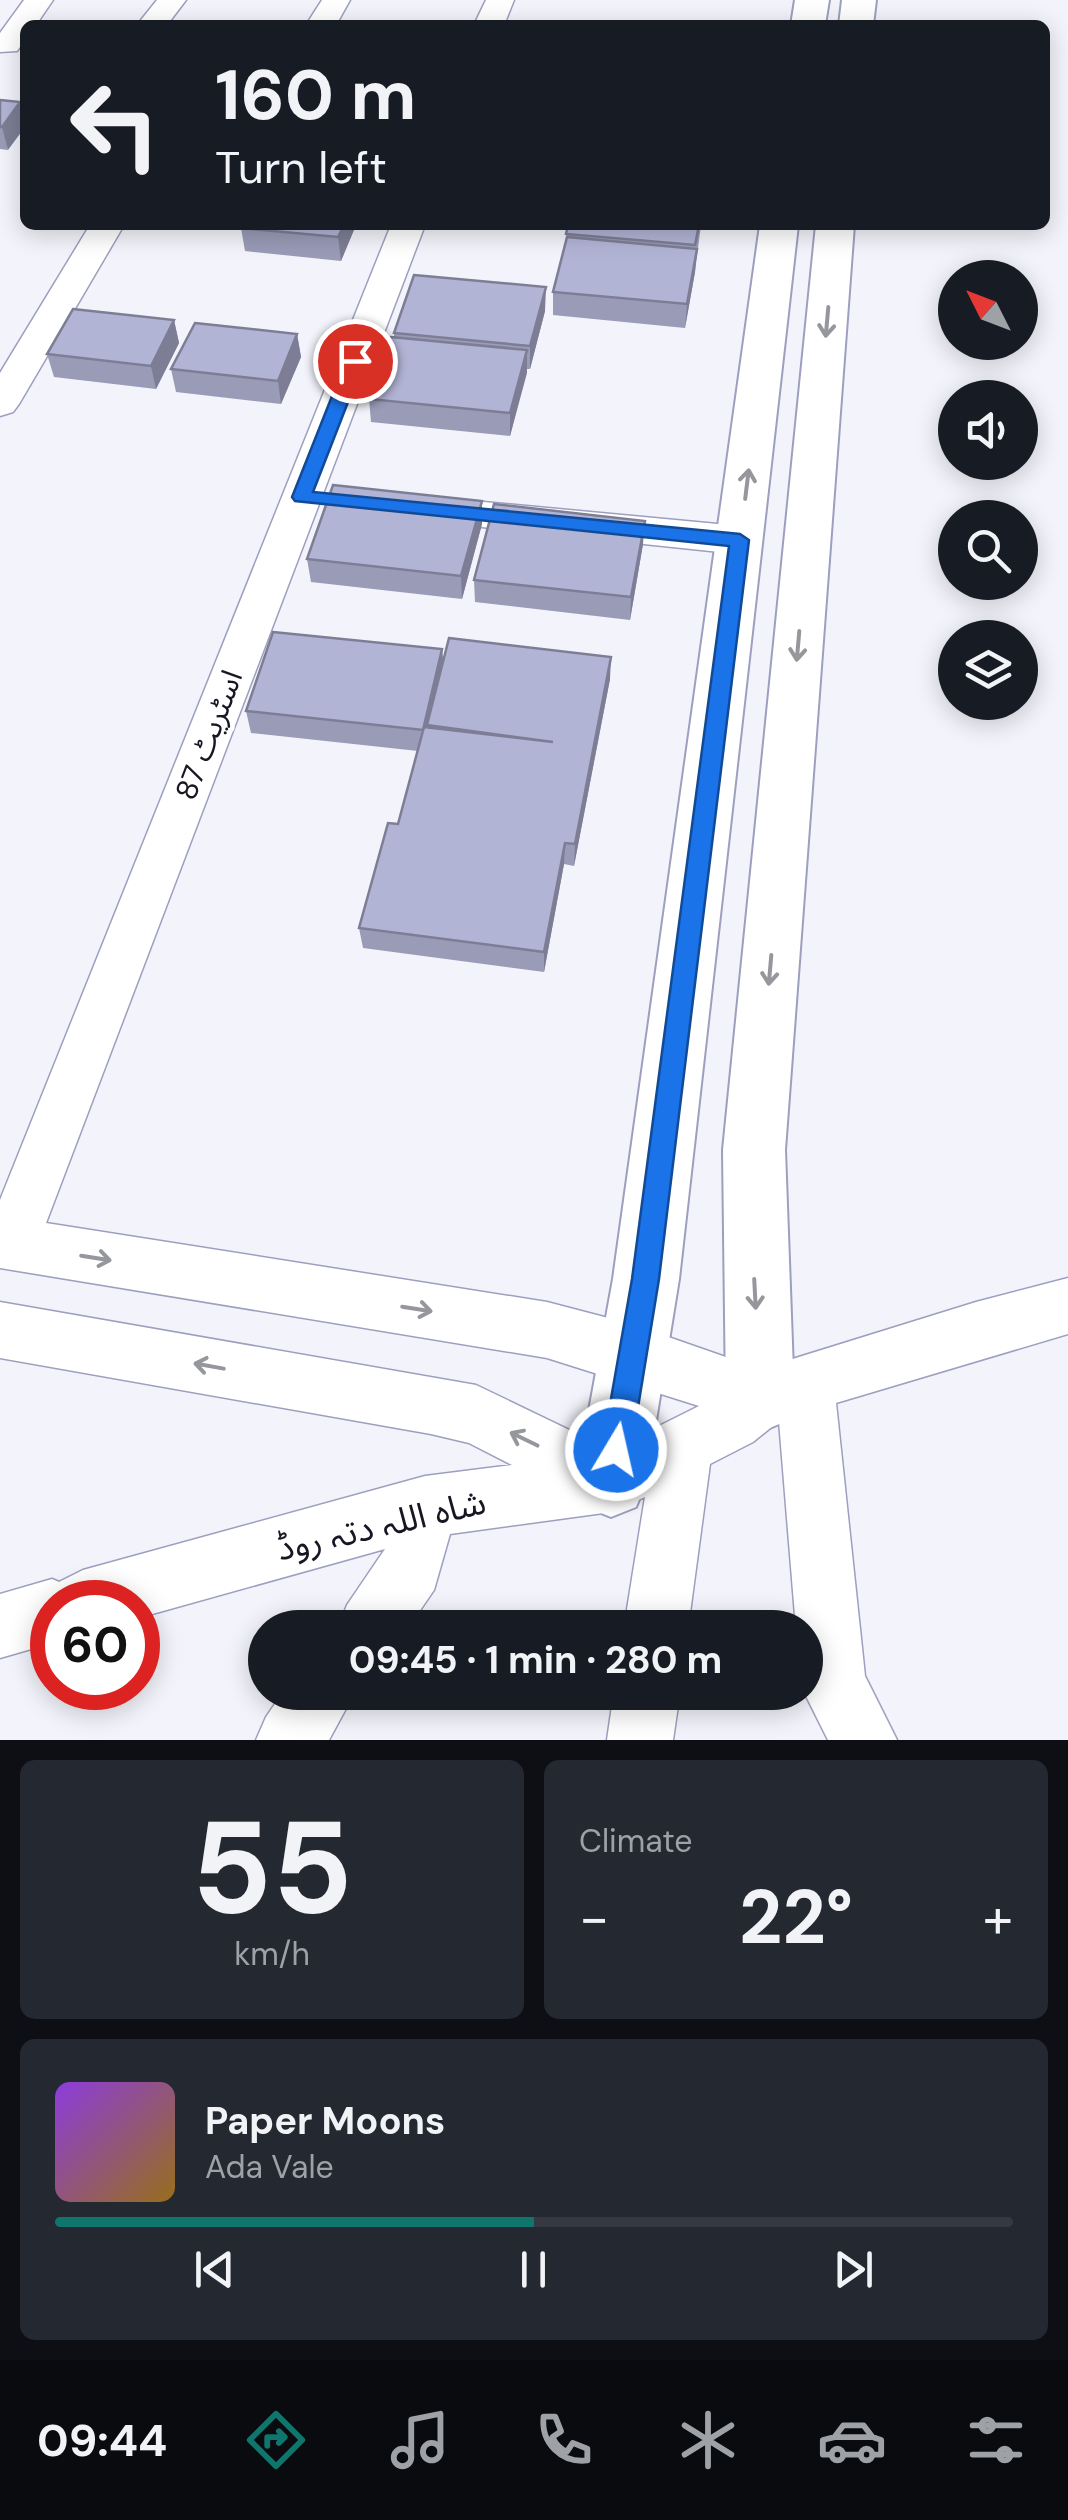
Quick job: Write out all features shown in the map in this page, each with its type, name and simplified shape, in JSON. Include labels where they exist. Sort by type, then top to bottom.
[{"type":"main road","points":[[611,1482],[646,1279],[778,230]]},
{"type":"main road","points":[[782,1390],[754,1150],[836,230]]},
{"type":"street","points":[[156,20],[172,0]]},
{"type":"street","points":[[0,404],[105,230]]},
{"type":"street","name":"اسٹریٹ 87","points":[[5,1243],[322,499],[406,230]]},
{"type":"street","points":[[382,505],[740,540]]},
{"type":"street","points":[[5,1243],[548,1330],[782,1390],[822,1531],[833,1683],[864,1740]]},
{"type":"street","name":"شاہ اللہ دتہ روڈ","points":[[160,1580],[426,1506],[611,1482],[732,1421],[782,1390],[1068,1306]]},
{"type":"street","points":[[0,1330],[476,1415],[611,1482]]},
{"type":"street","points":[[659,1610],[683,1444]]},
{"type":"street","points":[[383,1610],[412,1568],[426,1506]]},
{"type":"street","points":[[0,1626],[30,1617]]},
{"type":"street","points":[[290,1740],[311,1710]]},
{"type":"street","points":[[640,1740],[644,1710]]},
{"type":"building","points":[[0,100],[20,102],[2,127],[0,127]]},
{"type":"building","points":[[263,230],[342,230],[338,237]]},
{"type":"building","points":[[567,230],[698,230],[695,245],[566,234]]},
{"type":"building","points":[[567,237],[697,249],[687,304],[553,292]]},
{"type":"building","points":[[414,275],[546,287],[530,346],[394,333]]},
{"type":"building","points":[[73,309],[174,320],[151,366],[47,354]]},
{"type":"building","points":[[195,323],[297,334],[278,381],[171,369]]},
{"type":"building","points":[[391,337],[527,350],[510,413],[369,399]]},
{"type":"building","points":[[333,485],[482,501],[461,576],[307,559]]},
{"type":"building","points":[[494,504],[645,521],[631,597],[474,580]]},
{"type":"building","points":[[273,632],[442,649],[423,730],[246,711]]},
{"type":"building","points":[[449,638],[611,657],[575,844],[565,843],[544,952],[359,928],[388,823],[398,824],[424,727],[553,742],[427,725]]},
{"type":"route","points":[[355,361],[302,497],[740,540],[646,1279],[616,1450]]}]
